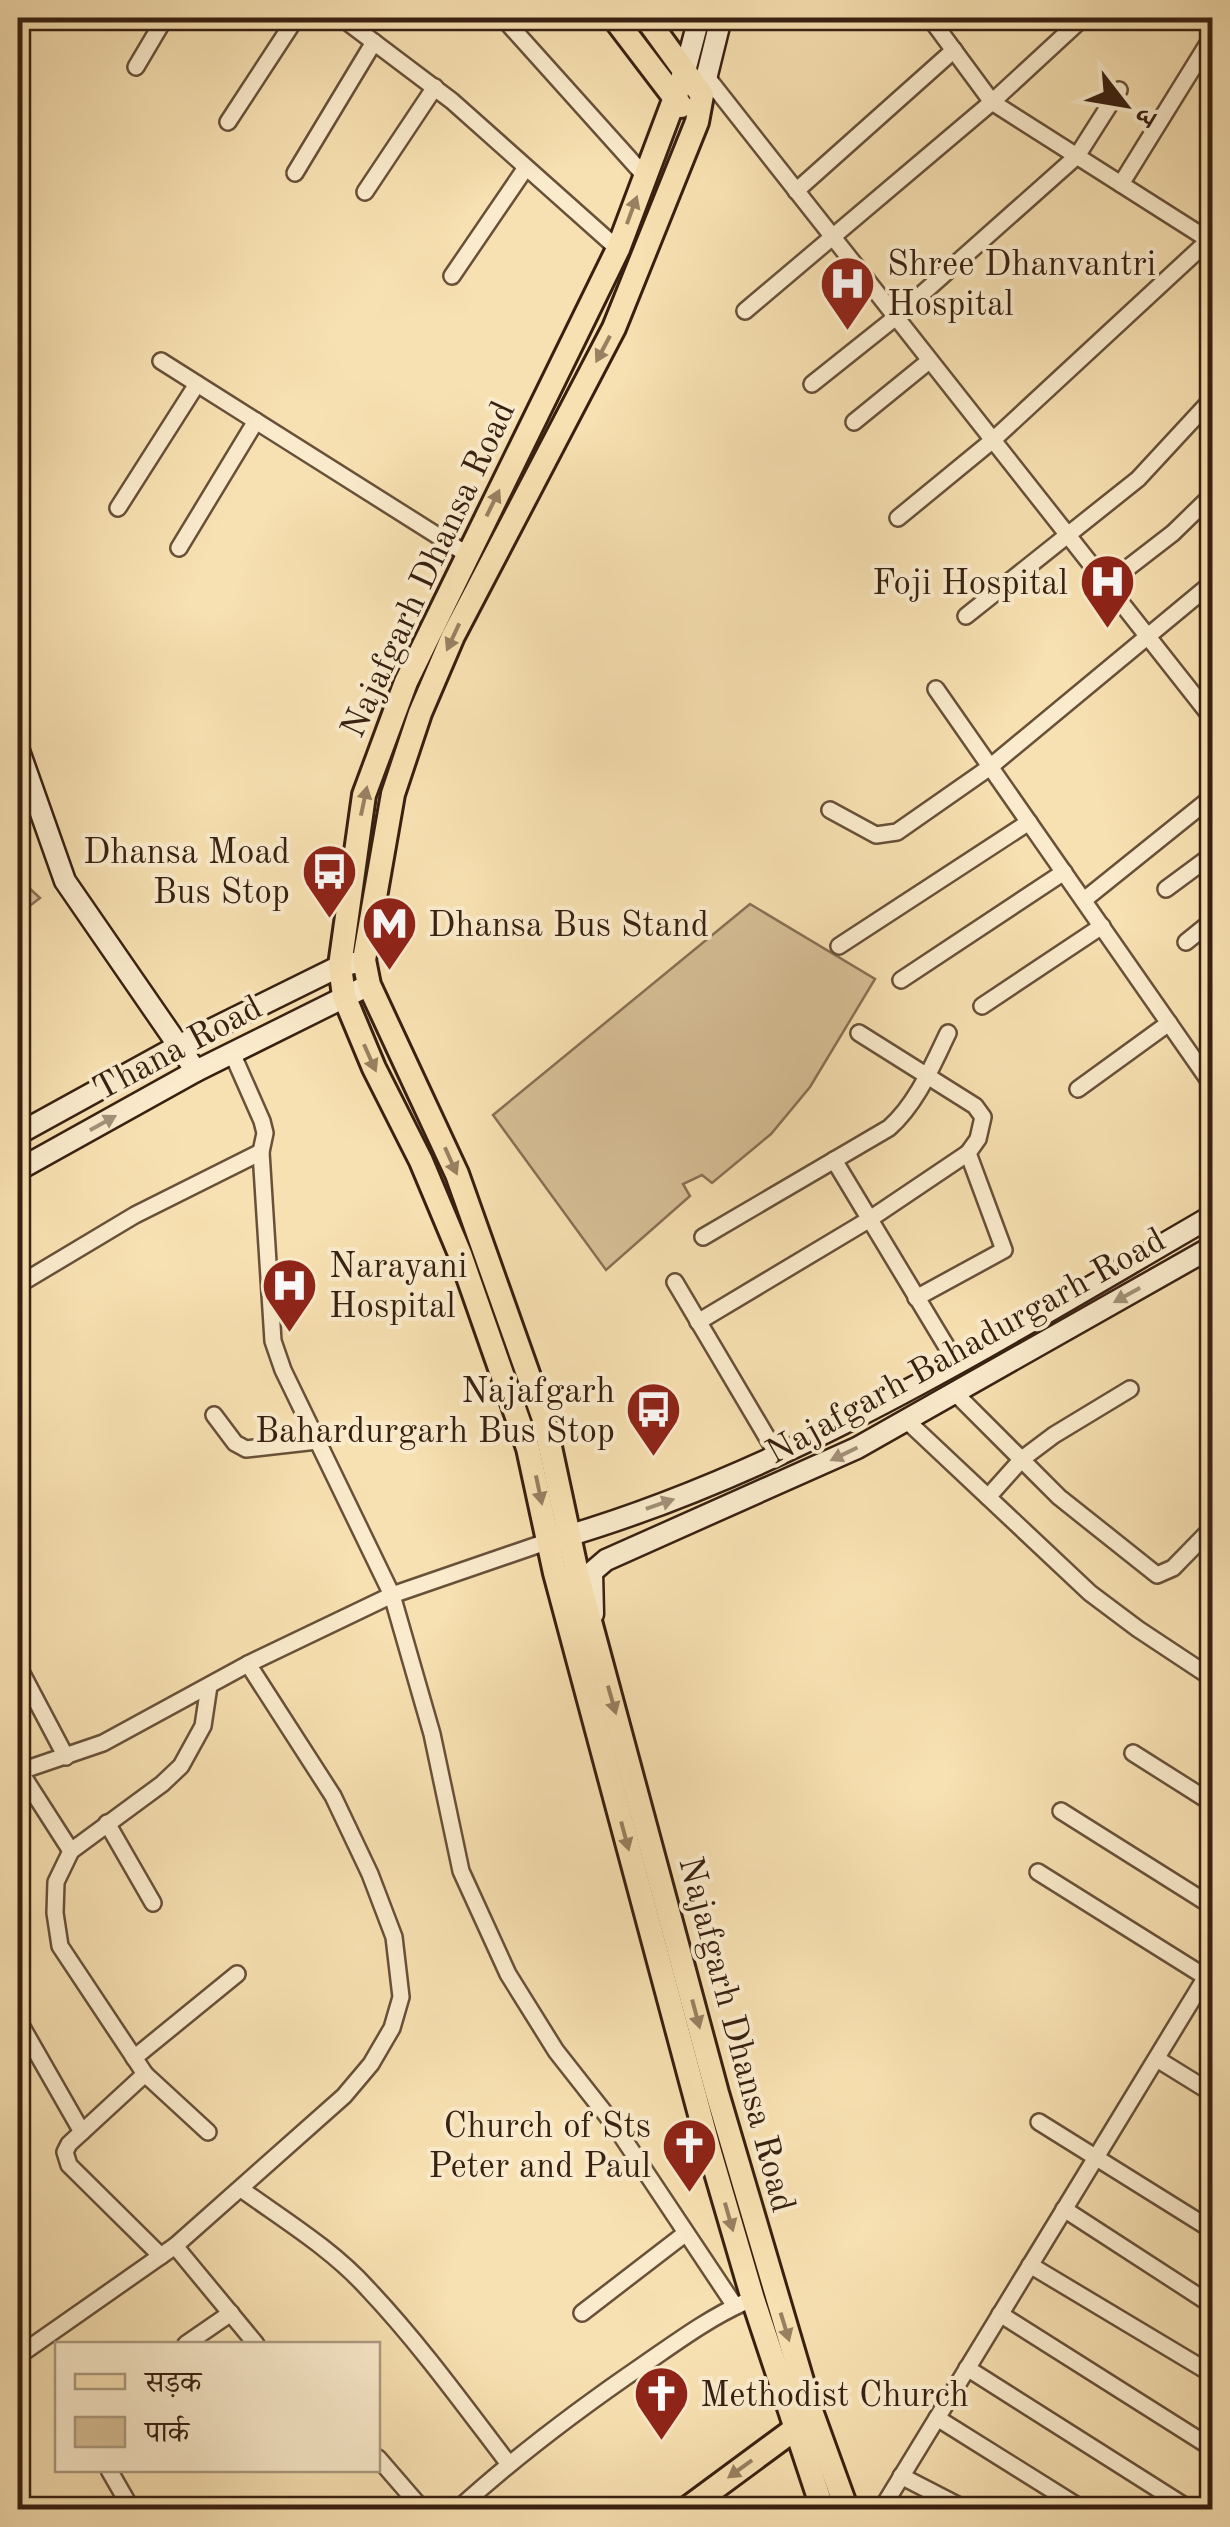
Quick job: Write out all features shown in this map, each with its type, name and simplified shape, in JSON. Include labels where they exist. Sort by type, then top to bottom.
[{"type":"main road","points":[[614,18],[696,125]]},
{"type":"main road","points":[[646,18],[698,81]]},
{"type":"main road","name":"Najafgarh Dhansa Road","points":[[367,974],[394,794],[420,713],[453,636],[614,328],[696,125],[699,18]]},
{"type":"main road","name":"Najafgarh Dhansa Road","points":[[721,18],[698,81],[676,100],[618,249],[406,682],[377,753],[364,795],[340,966],[344,996],[460,1254],[558,1538],[584,1674],[710,2152],[744,2303],[847,2510]]},
{"type":"main road","points":[[18,748],[65,882],[196,1071]]},
{"type":"main road","points":[[18,1134],[178,1046],[340,966],[367,974],[457,1174],[544,1418],[558,1538]]},
{"type":"main road","name":"Thana Road","points":[[18,1170],[196,1071],[344,996],[367,974]]},
{"type":"main road","name":"Najafgarh Bahadurgarh Road","points":[[558,1538],[679,1497],[816,1439],[957,1364],[1212,1216]]},
{"type":"main road","name":"Najafgarh Bahadurgarh Road","points":[[595,1639],[592,1572],[606,1560],[856,1448],[1212,1247]]},
{"type":"main road","name":"Najafgarh Dhansa Road","points":[[558,1538],[577,1572],[804,2423]]},
{"type":"main road","points":[[685,2510],[804,2423],[822,2510]]},
{"type":"street","points":[[136,67],[166,18]]},
{"type":"street","points":[[228,122],[296,18]]},
{"type":"street","points":[[342,18],[434,88],[618,249]]},
{"type":"street","points":[[503,18],[644,175]]},
{"type":"street","points":[[898,518],[993,440],[1210,241],[992,102],[930,18]]},
{"type":"street","points":[[745,312],[834,240],[1083,18]]},
{"type":"street","points":[[1121,184],[1212,37]]},
{"type":"street","points":[[295,173],[374,42]]},
{"type":"street","points":[[796,191],[954,50]]},
{"type":"street","points":[[698,81],[796,191],[1212,716]]},
{"type":"street","points":[[365,192],[434,88]]},
{"type":"street","points":[[812,384],[896,317],[1077,156],[1118,90]]},
{"type":"street","points":[[452,276],[525,169]]},
{"type":"street","points":[[161,361],[468,555]]},
{"type":"street","points":[[854,422],[929,361]]},
{"type":"street","points":[[118,508],[197,384]]},
{"type":"street","points":[[966,616],[1138,479],[1212,399]]},
{"type":"street","points":[[179,548],[256,421]]},
{"type":"street","points":[[1107,584],[1174,533],[1212,495]]},
{"type":"street","points":[[830,810],[860,828],[886,836],[898,832],[990,767],[1212,583]]},
{"type":"street","points":[[936,689],[1212,1085]]},
{"type":"street","points":[[1084,900],[1212,797]]},
{"type":"street","points":[[839,946],[1028,822]]},
{"type":"street","points":[[1166,889],[1212,855]]},
{"type":"street","points":[[901,980],[1064,872]]},
{"type":"street","points":[[1186,942],[1212,921]]},
{"type":"street","points":[[982,1006],[1102,926]]},
{"type":"street","points":[[1078,1089],[1169,1023]]},
{"type":"street","points":[[703,1238],[898,1120],[928,1075],[948,1033]]},
{"type":"street","points":[[698,1322],[870,1219],[968,1153],[978,1138],[982,1117],[976,1106],[859,1034]]},
{"type":"street","points":[[232,1054],[264,1133],[261,1152],[273,1341],[283,1370],[392,1596],[432,1734],[461,1871],[500,1957],[556,2051],[615,2126],[686,2234],[744,2303],[665,2350],[508,2464],[457,2510]]},
{"type":"street","points":[[18,1285],[134,1215],[261,1152]]},
{"type":"street","points":[[916,1298],[1004,1250],[968,1153]]},
{"type":"street","points":[[834,1160],[957,1364]]},
{"type":"street","points":[[674,1282],[778,1456]]},
{"type":"street","points":[[988,1498],[1022,1459],[1130,1390]]},
{"type":"street","points":[[955,1392],[1059,1497],[1157,1575],[1173,1568],[1212,1528]]},
{"type":"street","points":[[214,1414],[235,1443],[246,1448],[317,1441]]},
{"type":"street","points":[[905,1420],[1090,1593],[1212,1678]]},
{"type":"street","points":[[71,1851],[19,1773],[103,1744],[248,1664],[392,1596],[558,1538]]},
{"type":"street","points":[[18,2353],[176,2246],[353,2085],[392,2028],[401,1997],[394,1936],[370,1874],[333,1796],[248,1664]]},
{"type":"street","points":[[18,1666],[66,1757]]},
{"type":"street","points":[[208,2132],[145,2074],[60,1946],[55,1913],[56,1882],[71,1851],[182,1766],[203,1726],[209,1686]]},
{"type":"street","points":[[1133,1753],[1212,1804]]},
{"type":"street","points":[[1061,1812],[1212,1906]]},
{"type":"street","points":[[107,1824],[153,1903]]},
{"type":"street","points":[[881,2510],[1210,1975],[1038,1872]]},
{"type":"street","points":[[134,2058],[236,1974]]},
{"type":"street","points":[[18,2020],[82,2132]]},
{"type":"street","points":[[1157,2058],[1212,2092]]},
{"type":"street","points":[[145,2074],[65,2152],[70,2164],[161,2256]]},
{"type":"street","points":[[1039,2122],[1212,2230]]},
{"type":"street","points":[[241,2189],[320,2246],[367,2288],[420,2348],[508,2464]]},
{"type":"street","points":[[1064,2209],[1212,2304]]},
{"type":"street","points":[[582,2314],[686,2234]]},
{"type":"street","points":[[176,2246],[254,2342]]},
{"type":"street","points":[[1030,2265],[1212,2374]]},
{"type":"street","points":[[189,2342],[231,2312]]},
{"type":"street","points":[[1000,2314],[1212,2448]]},
{"type":"street","points":[[967,2368],[1191,2510]]},
{"type":"street","points":[[937,2418],[1084,2510]]},
{"type":"street","points":[[380,2460],[423,2510]]},
{"type":"street","points":[[110,2472],[132,2510]]},
{"type":"street","points":[[901,2476],[967,2510]]},
{"type":"green space","points":[[18,878],[40,898],[18,915]]},
{"type":"green space","points":[[750,904],[875,979],[810,1087],[771,1134],[712,1183],[702,1175],[683,1184],[690,1196],[606,1270],[493,1115]]},
{"type":"place","name":"Shree Dhanvantri Hospital","points":[[848,332]]},
{"type":"place","name":"Foji Hospital","points":[[1107,631]]},
{"type":"place","name":"Dhansa Moad Bus Stop","points":[[329,920]]},
{"type":"place","name":"Dhansa Bus Stand","points":[[389,973]]},
{"type":"place","name":"Narayani Hospital","points":[[290,1334]]},
{"type":"place","name":"Najafgarh Bahardurgarh Bus Stop","points":[[654,1459]]},
{"type":"place","name":"Church of Sts Peter and Paul","points":[[690,2194]]},
{"type":"place","name":"Methodist Church","points":[[661,2443]]}]
